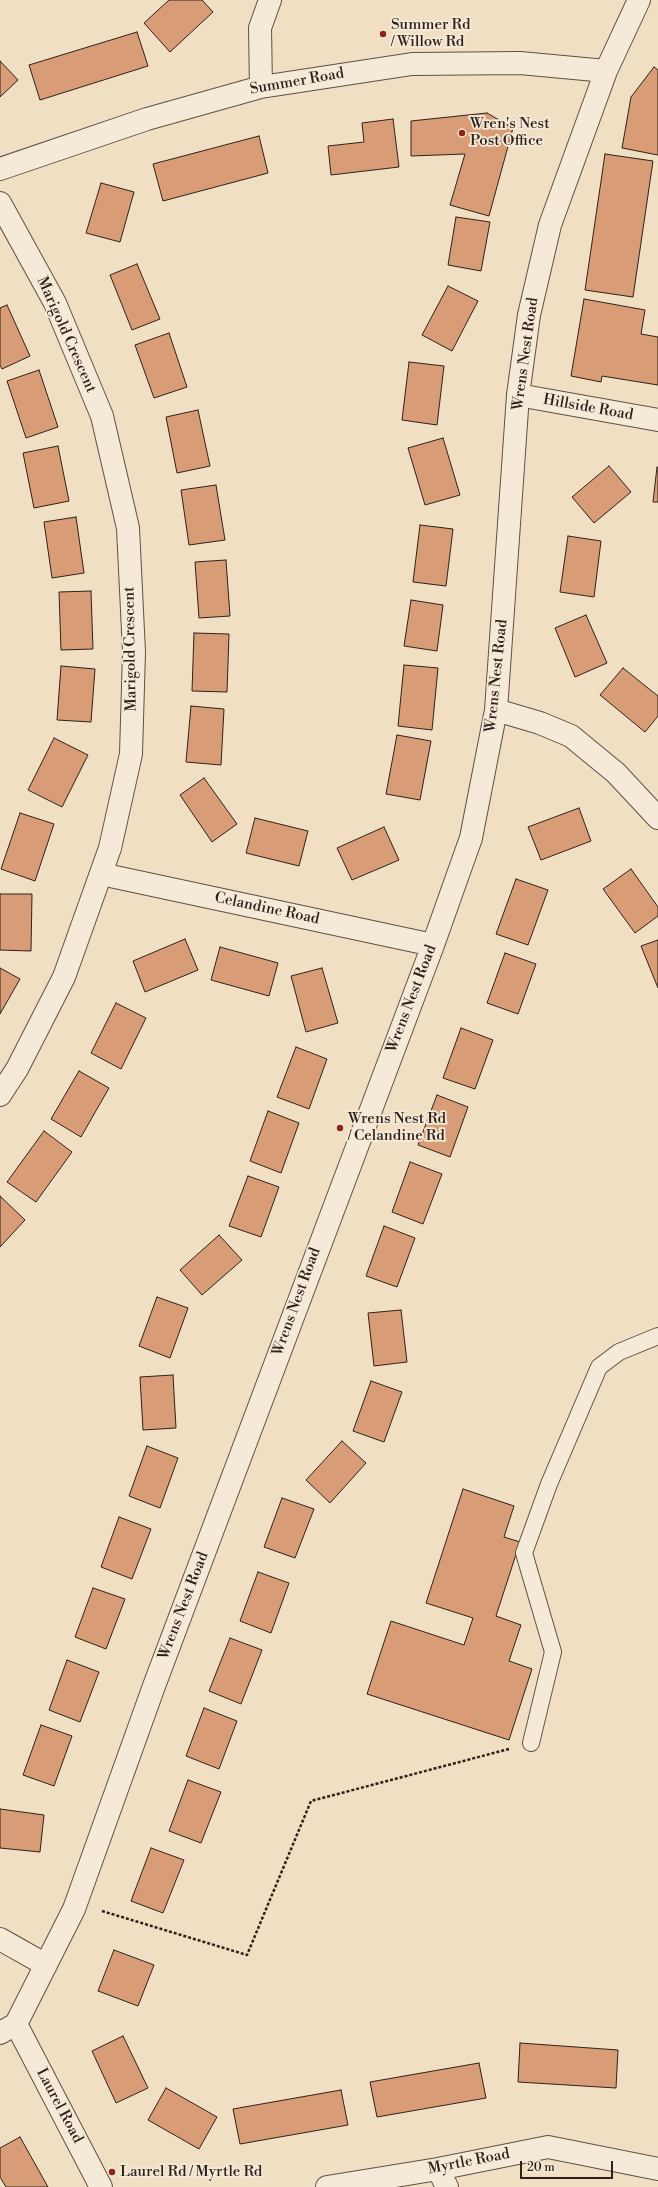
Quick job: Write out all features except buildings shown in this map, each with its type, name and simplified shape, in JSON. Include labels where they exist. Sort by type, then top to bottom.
[{"type":"street","points":[[261,87],[260,28],[270,0]]},
{"type":"street","name":"Wrens Nest Road","points":[[8,2028],[46,1965],[76,1904],[154,1686],[433,945],[471,838],[496,710],[518,395],[528,315],[550,224],[606,71],[640,0]]},
{"type":"street","name":"Summer Road","points":[[0,169],[147,119],[261,87],[412,64],[520,63],[606,71]]},
{"type":"street","name":"Marigold Crescent","points":[[0,203],[55,303],[102,416],[128,528],[134,652],[131,754],[110,848],[64,977],[17,1069],[0,1095]]},
{"type":"street","name":"Hillside Road","points":[[518,395],[658,420]]},
{"type":"street","points":[[496,710],[540,723],[571,736],[616,773],[658,818]]},
{"type":"street","name":"Celandine Road","points":[[101,874],[433,945]]},
{"type":"street","points":[[0,1939],[46,1965]]},
{"type":"street","name":"Laurel Road","points":[[8,2028],[101,2187]]},
{"type":"street","name":"Myrtle Road","points":[[327,2187],[443,2178],[548,2147],[658,2169]]},
{"type":"lane","points":[[531,1743],[554,1652],[524,1553],[549,1484],[599,1367],[619,1352],[658,1336]]},
{"type":"path","points":[[76,1904],[247,1954],[311,1801],[531,1743]]},
{"type":"place","name":"Summer Rd / Willow Rd","points":[[383,34]]},
{"type":"place","name":"Wren's Nest Post Office","points":[[462,133]]},
{"type":"place","name":"Wrens Nest Rd / Celandine Rd","points":[[340,1128]]},
{"type":"place","name":"Laurel Rd / Myrtle Rd","points":[[112,2172]]}]
